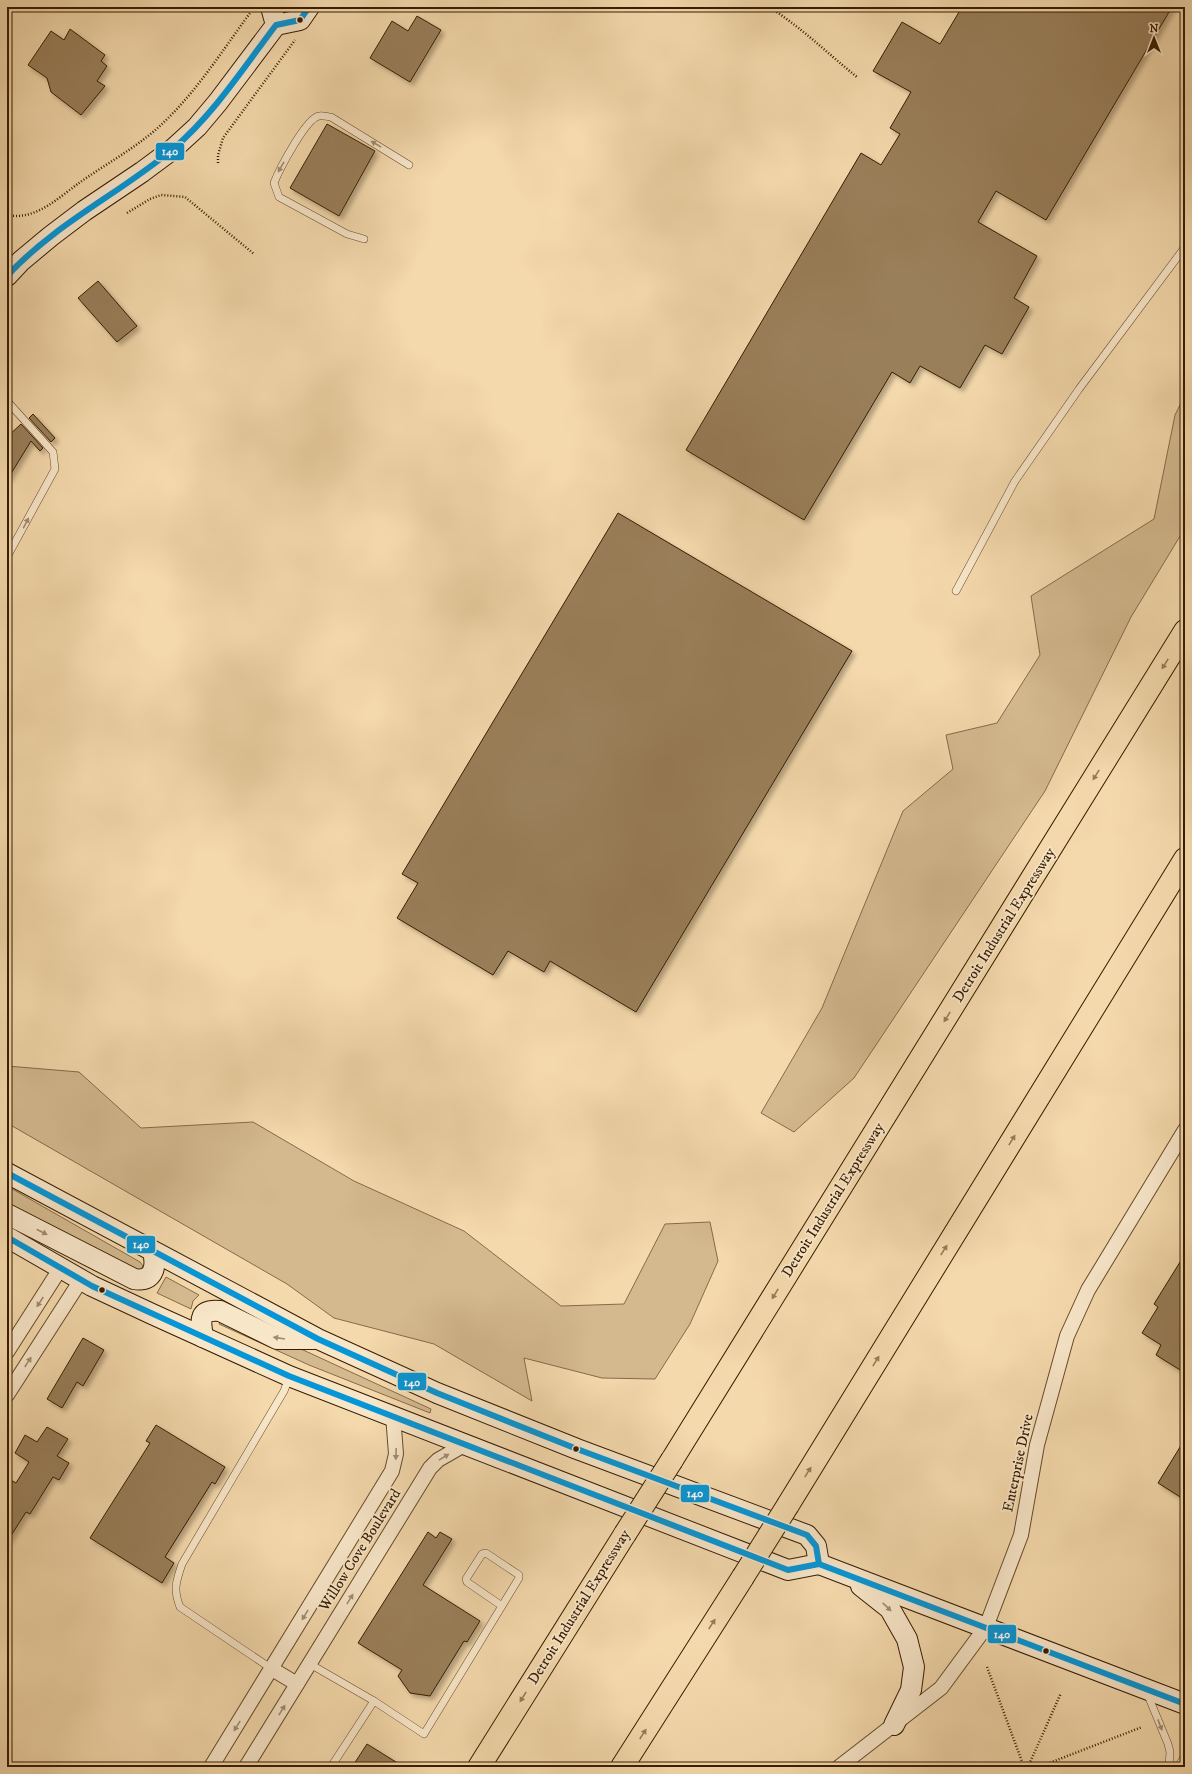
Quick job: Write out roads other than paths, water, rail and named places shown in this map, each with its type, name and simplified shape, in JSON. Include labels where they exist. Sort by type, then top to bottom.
[{"type":"highway","name":"Detroit Industrial Expressway","points":[[479,1767],[672,1460],[1185,631]]},
{"type":"highway","points":[[622,1767],[788,1505],[1185,859]]},
{"type":"main road","points":[[7,276],[21,261],[68,223],[174,149],[197,127],[210,112],[273,16],[300,20],[309,7]]},
{"type":"main road","points":[[7,1173],[318,1339],[437,1393],[577,1449],[807,1535],[816,1546],[826,1567],[859,1584],[890,1609],[907,1639],[914,1668],[911,1690],[894,1725]]},
{"type":"main road","points":[[7,1214],[134,1279],[140,1280],[147,1278],[152,1273],[155,1267],[153,1252]]},
{"type":"main road","points":[[7,1237],[60,1269],[152,1314],[290,1376],[393,1415],[464,1445],[788,1570],[826,1567],[1185,1704]]},
{"type":"main road","points":[[203,1337],[202,1318],[205,1312],[210,1310],[220,1311],[277,1338],[318,1339]]},
{"type":"street","name":"Enterprise Drive","points":[[839,1767],[941,1688],[986,1627],[1020,1535],[1037,1445],[1075,1316],[1088,1290],[1185,1130]]},
{"type":"street","points":[[7,1352],[60,1269]]},
{"type":"street","points":[[7,1395],[81,1280]]},
{"type":"street","name":"Willow Cove Boulevard","points":[[211,1767],[392,1471],[396,1454],[393,1415]]},
{"type":"street","name":"Willow Cove Boulevard","points":[[246,1767],[430,1468],[438,1460],[464,1445]]},
{"type":"street","points":[[272,1669],[297,1684]]},
{"type":"lane","points":[[364,239],[347,234],[279,197],[274,183],[278,172],[310,121],[319,116],[332,117],[409,165]]},
{"type":"lane","points":[[956,592],[1015,481],[1079,389],[1185,247]]},
{"type":"lane","points":[[7,401],[53,452],[54,469],[7,557]]},
{"type":"lane","points":[[272,1669],[180,1607],[175,1595],[175,1583],[182,1564],[284,1392],[290,1376]]},
{"type":"lane","points":[[310,1664],[424,1734],[502,1606],[519,1575],[486,1553],[482,1554],[466,1579],[467,1582],[502,1606]]},
{"type":"lane","points":[[1146,1689],[1168,1744],[1170,1752],[1169,1767]]},
{"type":"lane","points":[[331,1767],[374,1702]]},
{"type":"lane","points":[[1178,1767],[1185,1756]]}]
